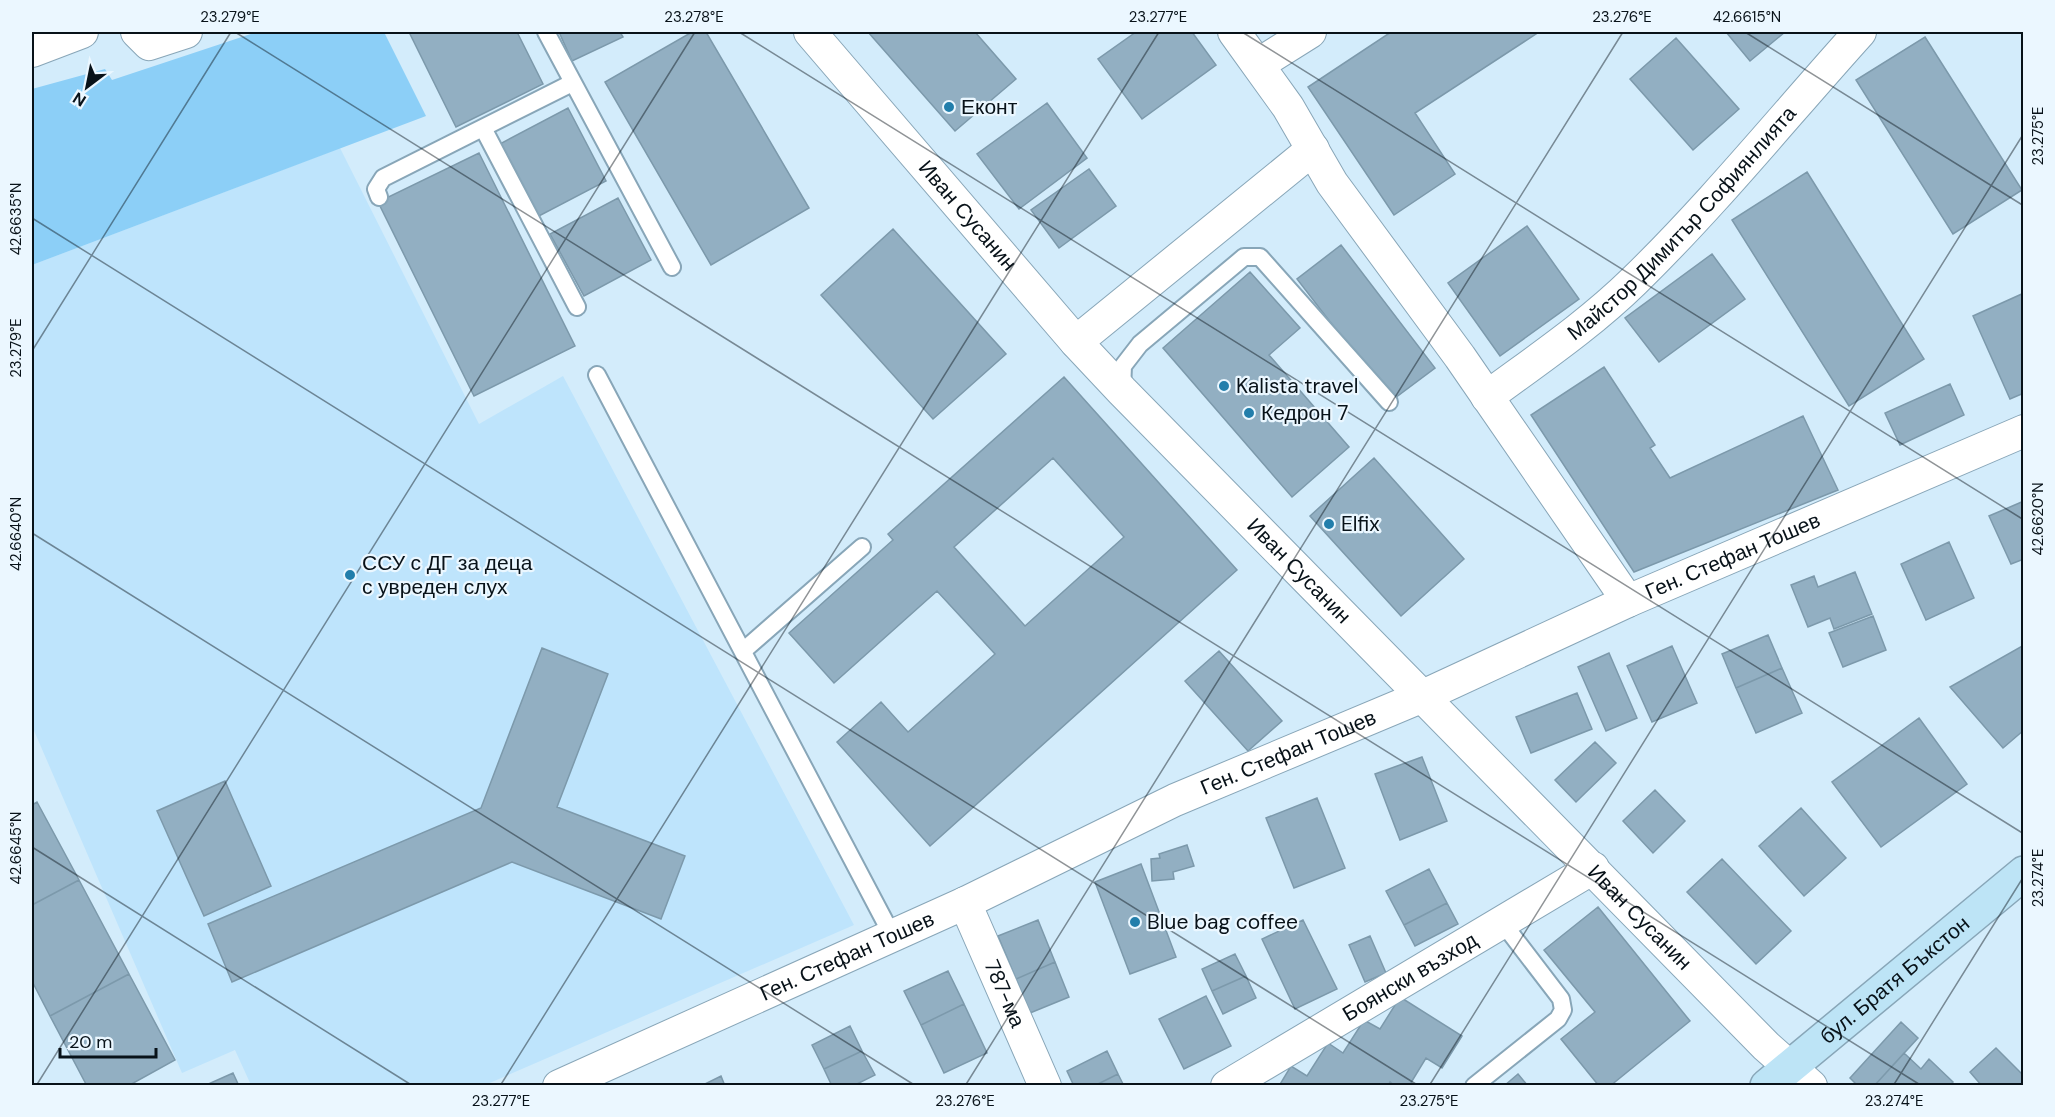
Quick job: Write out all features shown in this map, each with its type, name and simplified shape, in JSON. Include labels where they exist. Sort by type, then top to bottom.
[{"type":"street","points":[[32,51],[82,32]]},
{"type":"street","points":[[143,38],[186,32]]},
{"type":"street","name":"Иван Сусанин","points":[[810,32],[1076,342],[1766,1046],[1789,1079]]},
{"type":"street","points":[[1234,32],[1259,64],[1332,183],[1487,397],[1628,601]]},
{"type":"street","points":[[1259,64],[1310,32]]},
{"type":"street","name":"Майстор Димитър Софиянлията","points":[[1487,397],[1597,314],[1633,282],[1860,32]]},
{"type":"street","points":[[1076,342],[1313,149]]},
{"type":"street","name":"Ген. Стефан Тошев","points":[[559,1086],[965,903],[1175,800],[1423,696],[1628,601],[2024,431]]},
{"type":"street","name":"Боянски възход","points":[[1227,1086],[1593,868]]},
{"type":"street","name":"бул. Братя Бъкстон","points":[[1789,1079],[2024,873]]},
{"type":"street","name":"787-ма","points":[[965,903],[1045,1086]]},
{"type":"lane","points":[[546,32],[672,267]]},
{"type":"lane","points":[[379,197],[376,189],[383,178],[572,83]]},
{"type":"lane","points":[[483,128],[577,307]]},
{"type":"lane","points":[[1122,391],[1124,366],[1140,345],[1244,257],[1260,257],[1389,402]]},
{"type":"lane","points":[[597,375],[892,935]]},
{"type":"lane","points":[[742,651],[862,547]]},
{"type":"lane","points":[[1474,1086],[1558,1019],[1563,1010],[1560,999],[1502,922]]},
{"type":"shaded area","points":[[257,32],[384,32],[426,116],[32,265],[32,89],[105,69],[112,80]]},
{"type":"shaded area","name":"ССУ с ДГ за деца с увреден слух","points":[[340,148],[479,424],[563,376],[854,925],[485,1085],[251,1085],[235,1050],[182,1073],[32,726],[32,265]]},
{"type":"building","points":[[409,32],[517,32],[543,84],[456,127]]},
{"type":"building","points":[[559,32],[620,32],[623,37],[572,61]]},
{"type":"building","points":[[692,32],[706,32],[809,208],[711,265],[605,82]]},
{"type":"building","points":[[868,32],[975,32],[1016,79],[955,131]]},
{"type":"building","points":[[1136,32],[1192,32],[1216,65],[1142,119],[1098,59]]},
{"type":"building","points":[[1391,32],[1539,32],[1415,113],[1455,174],[1394,215],[1308,87]]},
{"type":"building","points":[[1726,32],[1785,32],[1750,61]]},
{"type":"building","points":[[1925,37],[2022,190],[1953,234],[1856,80]]},
{"type":"building","points":[[1676,38],[1739,109],[1693,150],[1630,79]]},
{"type":"building","points":[[1047,103],[1087,158],[1019,209],[977,154]]},
{"type":"building","points":[[568,108],[606,181],[537,217],[498,145]]},
{"type":"building","points":[[479,153],[575,346],[474,396],[378,202]]},
{"type":"building","points":[[1089,169],[1116,206],[1059,248],[1031,210]]},
{"type":"building","points":[[1807,172],[1924,359],[1849,406],[1732,220]]},
{"type":"building","points":[[618,198],[651,260],[584,296],[550,234]]},
{"type":"building","points":[[1527,226],[1579,299],[1500,356],[1448,283]]},
{"type":"building","points":[[893,229],[1006,354],[933,419],[821,295]]},
{"type":"building","points":[[1341,245],[1435,368],[1391,401],[1297,279]]},
{"type":"building","points":[[1712,254],[1745,299],[1659,362],[1625,318]]},
{"type":"building","points":[[1250,272],[1300,328],[1269,355],[1349,447],[1292,497],[1163,348]]},
{"type":"building","points":[[2024,293],[2024,393],[2010,399],[1973,316]]},
{"type":"building","points":[[1604,367],[1655,445],[1650,448],[1670,478],[1803,416],[1838,490],[1634,572],[1531,415]]},
{"type":"building","points":[[1064,377],[1237,570],[930,846],[837,742],[881,702],[908,732],[995,654],[937,591],[834,683],[789,633],[893,540],[888,534]],"holes":[[[1053,458],[1124,537],[1025,626],[954,547]]]},
{"type":"building","points":[[1950,384],[1964,415],[1900,445],[1885,413]]},
{"type":"building","points":[[1374,458],[1464,559],[1401,616],[1310,516]]},
{"type":"building","points":[[2024,501],[2024,559],[2011,564],[1989,516]]},
{"type":"building","points":[[1949,542],[1974,598],[1926,620],[1901,564]]},
{"type":"building","points":[[1855,572],[1872,614],[1834,629],[1830,618],[1808,627],[1791,585],[1814,576],[1818,587]]},
{"type":"building","points":[[1873,616],[1886,650],[1843,667],[1829,633]]},
{"type":"building","points":[[1768,635],[1782,668],[1736,688],[1722,654]]},
{"type":"building","points":[[2024,645],[2024,730],[2003,748],[1950,687]]},
{"type":"building","points":[[1672,646],[1697,703],[1652,722],[1627,666]]},
{"type":"building","points":[[542,648],[608,674],[557,807],[685,856],[661,919],[512,862],[232,982],[208,924],[481,808]]},
{"type":"building","points":[[1219,651],[1282,721],[1248,751],[1185,681]]},
{"type":"building","points":[[1609,653],[1637,718],[1606,731],[1578,667]]},
{"type":"building","points":[[1782,668],[1802,713],[1756,733],[1736,688]]},
{"type":"building","points":[[1577,693],[1592,729],[1531,753],[1516,717]]},
{"type":"building","points":[[1919,718],[1967,784],[1881,847],[1832,782]]},
{"type":"building","points":[[1595,742],[1616,763],[1576,802],[1555,780]]},
{"type":"building","points":[[1422,757],[1447,821],[1400,840],[1375,774]]},
{"type":"building","points":[[225,781],[271,886],[204,916],[157,811]]},
{"type":"building","points":[[1655,790],[1685,821],[1653,853],[1623,821]]},
{"type":"building","points":[[1317,798],[1345,868],[1294,888],[1266,818]]},
{"type":"building","points":[[37,802],[79,880],[32,905],[32,805]]},
{"type":"building","points":[[1801,808],[1846,858],[1804,896],[1759,846]]},
{"type":"building","points":[[1187,845],[1194,866],[1173,872],[1174,879],[1152,881],[1151,859],[1160,858],[1159,854]]},
{"type":"building","points":[[1722,859],[1791,931],[1756,964],[1687,892]]},
{"type":"building","points":[[1141,864],[1176,957],[1130,974],[1095,882]]},
{"type":"building","points":[[1429,869],[1447,903],[1404,925],[1386,891]]},
{"type":"building","points":[[79,880],[129,974],[50,1016],[32,981],[32,905]]},
{"type":"building","points":[[1447,903],[1458,924],[1415,946],[1404,925]]},
{"type":"building","points":[[1598,907],[1690,1021],[1610,1086],[1599,1086],[1561,1039],[1595,1012],[1544,950]]},
{"type":"building","points":[[1038,920],[1055,962],[1016,979],[998,936]]},
{"type":"building","points":[[1303,920],[1337,989],[1295,1009],[1262,939]]},
{"type":"building","points":[[1370,936],[1386,973],[1365,982],[1349,945]]},
{"type":"building","points":[[1235,954],[1246,976],[1212,991],[1202,969]]},
{"type":"building","points":[[1055,962],[1069,997],[1030,1013],[1016,979]]},
{"type":"building","points":[[948,971],[964,1004],[921,1025],[904,991]]},
{"type":"building","points":[[129,974],[175,1060],[128,1086],[87,1086],[50,1016]]},
{"type":"building","points":[[1246,976],[1256,998],[1223,1014],[1212,991]]},
{"type":"building","points":[[1206,996],[1231,1046],[1184,1069],[1159,1019]]},
{"type":"building","points":[[1400,997],[1462,1036],[1442,1068],[1426,1058],[1409,1086],[1395,1086],[1390,1082],[1388,1086],[1279,1086],[1291,1066],[1307,1076],[1328,1043],[1343,1053],[1364,1020],[1380,1029]]},
{"type":"building","points":[[964,1004],[987,1053],[944,1073],[921,1025]]},
{"type":"building","points":[[1901,1022],[1918,1038],[1874,1086],[1858,1086],[1850,1078]]},
{"type":"building","points":[[850,1026],[862,1051],[824,1069],[812,1045]]},
{"type":"building","points":[[1996,1048],[2024,1076],[2024,1086],[1982,1086],[1970,1072]]},
{"type":"building","points":[[862,1051],[875,1075],[853,1086],[832,1086],[824,1069]]},
{"type":"building","points":[[1107,1051],[1118,1074],[1094,1086],[1074,1086],[1067,1071]]},
{"type":"building","points":[[1904,1053],[1921,1069],[1929,1059],[1953,1082],[1949,1086],[1874,1086]]},
{"type":"building","points":[[233,1073],[239,1086],[204,1086]]},
{"type":"building","points":[[1118,1074],[1124,1086],[1094,1086]]},
{"type":"building","points":[[1518,1074],[1528,1086],[1504,1086]]},
{"type":"building","points":[[721,1076],[725,1086],[701,1086]]},
{"type":"place","name":"Еконт","points":[[949,107]]},
{"type":"place","name":"Kalista travel","points":[[1224,386]]},
{"type":"place","name":"Кедрон 7","points":[[1249,413]]},
{"type":"place","name":"Elfix","points":[[1329,524]]},
{"type":"place","name":"ССУ с ДГ за деца с увреден слух","points":[[350,575]]},
{"type":"place","name":"Blue bag coffee","points":[[1135,922]]}]
